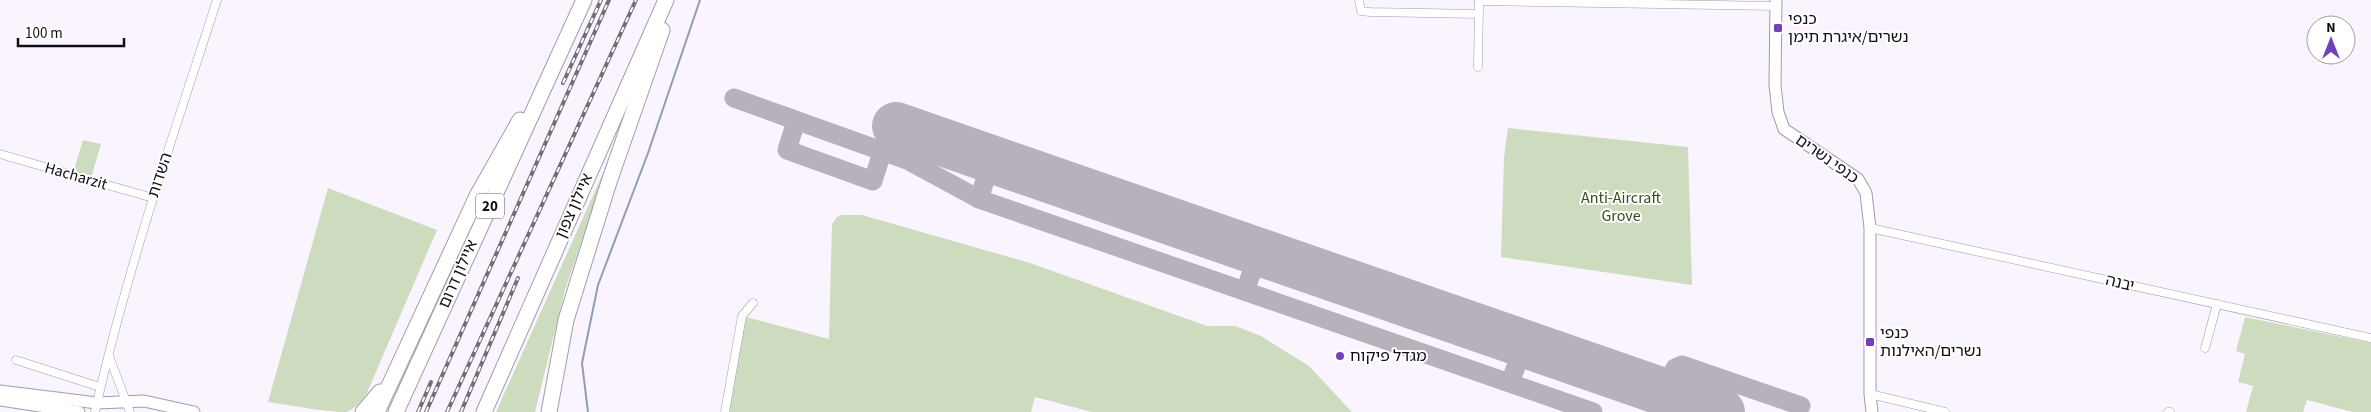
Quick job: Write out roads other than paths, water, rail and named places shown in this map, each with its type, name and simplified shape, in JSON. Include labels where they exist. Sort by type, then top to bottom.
[{"type":"highway","name":"איילון דרום","points":[[396,412],[584,0]]},
{"type":"highway","name":"איילון צפון","points":[[484,412],[666,0]]},
{"type":"highway","points":[[550,410],[566,320],[609,182],[672,0]]},
{"type":"highway","points":[[377,412],[390,379],[477,196],[573,25]]},
{"type":"highway","points":[[363,412],[390,379]]},
{"type":"street","name":"השדות","points":[[96,407],[108,351],[153,198],[217,0]]},
{"type":"street","points":[[1359,0],[1362,11],[1370,12],[1479,14]]},
{"type":"street","points":[[1478,67],[1479,0],[1776,3]]},
{"type":"street","name":"כנפי נשרים","points":[[1776,3],[1775,85],[1778,112],[1784,129],[1858,179],[1866,193],[1870,228],[1870,394],[1872,412]]},
{"type":"street","name":"Hacharzit","points":[[0,154],[153,198]]},
{"type":"street","name":"יבנה","points":[[1870,228],[2371,338]]},
{"type":"street","points":[[725,412],[742,316],[753,303]]},
{"type":"street","points":[[2205,348],[2217,304]]},
{"type":"street","points":[[108,351],[110,364],[129,407]]},
{"type":"street","points":[[16,360],[100,386]]},
{"type":"street","points":[[0,391],[96,407],[129,407],[153,403],[194,412]]},
{"type":"street","points":[[1870,394],[1945,412]]},
{"type":"street","points":[[0,400],[79,412]]},
{"type":"waterway","points":[[588,412],[582,363],[598,285],[648,153],[700,0]]},
{"type":"railway","points":[[563,83],[601,0]]},
{"type":"railway","points":[[426,412],[609,0]]},
{"type":"railway","points":[[447,412],[636,0]]},
{"type":"railway","points":[[461,412],[518,278]]},
{"type":"railway","points":[[418,412],[431,382]]},
{"type":"place","name":"כנפי נשרים/איגרת תימן","points":[[1778,28]]},
{"type":"place","name":"כנפי נשרים/האילנות","points":[[1870,342]]},
{"type":"place","name":"מגדל פיקוח","points":[[1340,356]]},
{"type":"park label","name":"Anti-Aircraft Grove","points":[[1621,207]]}]
